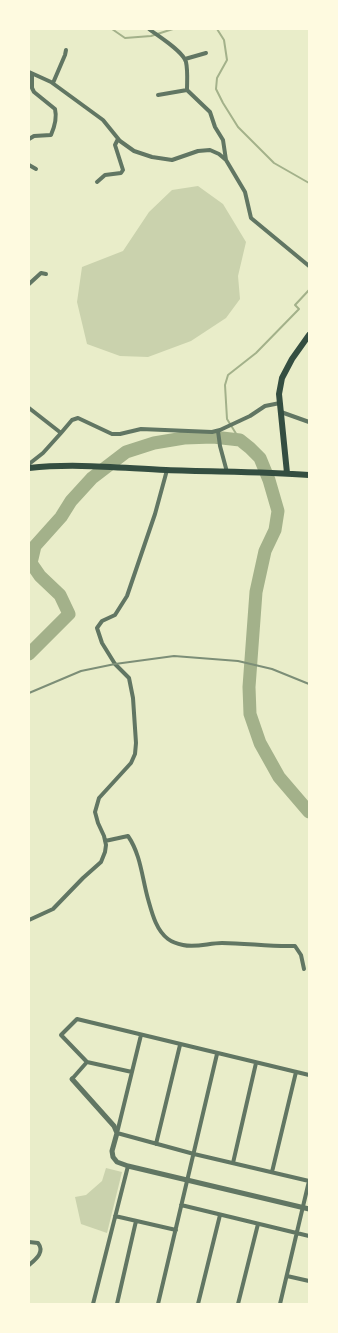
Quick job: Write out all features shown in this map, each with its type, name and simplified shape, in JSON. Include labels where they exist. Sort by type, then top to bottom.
[{"type":"main road","points":[[288,473],[279,394],[282,378],[292,359],[309,335]]},
{"type":"main road","points":[[29,468],[47,466],[94,466],[309,475]]},
{"type":"street","points":[[151,30],[174,47],[185,59],[187,90],[210,112],[223,140],[226,160]]},
{"type":"street","points":[[53,83],[66,50]]},
{"type":"street","points":[[185,59],[206,53]]},
{"type":"street","points":[[30,73],[53,83],[103,120],[118,138],[134,152],[172,160],[198,151],[210,150],[219,154],[226,160],[244,192],[251,218],[309,266]]},
{"type":"street","points":[[29,139],[34,136],[51,135],[54,129],[56,113],[55,109],[34,92],[30,73]]},
{"type":"street","points":[[158,95],[187,90]]},
{"type":"street","points":[[97,182],[105,175],[121,173],[123,170],[116,145],[118,138]]},
{"type":"street","points":[[29,165],[36,169]]},
{"type":"street","points":[[29,284],[41,272],[46,274]]},
{"type":"street","points":[[29,464],[44,453],[72,420],[78,418],[112,434],[120,434],[141,429],[218,431],[250,416],[265,406],[280,403]]},
{"type":"street","points":[[29,408],[61,433]]},
{"type":"street","points":[[281,412],[309,422]]},
{"type":"street","points":[[218,431],[220,446],[227,472]]},
{"type":"street","points":[[29,920],[53,909],[101,862],[105,852],[104,836],[95,812],[99,798],[131,763],[135,754],[136,743],[133,698],[128,678],[115,664],[102,643],[97,628],[102,620],[115,615],[127,596],[155,514],[167,470]]},
{"type":"street","points":[[105,840],[128,836],[134,844],[138,854],[143,884],[153,917],[161,932],[169,940],[182,945],[194,946],[220,943],[295,946],[301,955],[304,969]]},
{"type":"street","points":[[132,1072],[86,1062],[61,1035],[77,1019],[309,1076]]},
{"type":"street","points":[[141,1035],[112,1151],[113,1157],[117,1162],[128,1166],[309,1209]]},
{"type":"street","points":[[156,1144],[180,1045]]},
{"type":"street","points":[[158,1304],[218,1054]]},
{"type":"street","points":[[86,1062],[72,1079],[114,1126],[117,1133]]},
{"type":"street","points":[[233,1163],[256,1063]]},
{"type":"street","points":[[272,1172],[296,1072]]},
{"type":"street","points":[[117,1133],[194,1154],[309,1181],[280,1304]]},
{"type":"street","points":[[93,1304],[128,1166]]},
{"type":"street","points":[[182,1205],[309,1236]]},
{"type":"street","points":[[198,1304],[220,1215]]},
{"type":"street","points":[[115,1216],[176,1230]]},
{"type":"street","points":[[117,1304],[136,1221]]},
{"type":"street","points":[[238,1304],[258,1224]]},
{"type":"street","points":[[29,1242],[38,1243],[41,1251],[39,1256],[29,1265]]},
{"type":"street","points":[[286,1276],[309,1281]]},
{"type":"green space","points":[[198,186],[223,204],[246,242],[238,276],[240,299],[226,318],[191,341],[148,357],[120,356],[87,344],[77,302],[82,267],[123,251],[149,212],[172,190]]},
{"type":"green space","points":[[106,1168],[122,1172],[107,1233],[81,1224],[75,1197],[86,1195],[102,1181]]},
{"type":"waterway","points":[[112,29],[125,38],[151,36],[173,29]]},
{"type":"waterway","points":[[217,29],[224,40],[227,60],[217,78],[216,89],[223,103],[238,127],[274,163],[309,183]]},
{"type":"waterway","points":[[240,440],[227,419],[225,385],[228,375],[256,353],[299,309],[295,305],[309,290]]},
{"type":"waterway","points":[[29,654],[69,614],[60,595],[40,576],[31,563],[35,546],[61,517],[71,501],[92,478],[126,452],[154,443],[184,438],[213,437],[240,440],[260,458],[269,480],[278,511],[275,530],[265,551],[256,592],[249,687],[250,714],[260,743],[279,777],[309,812]]},
{"type":"railway","points":[[29,693],[81,671],[115,664],[174,656],[238,661],[272,669],[309,684]]}]
